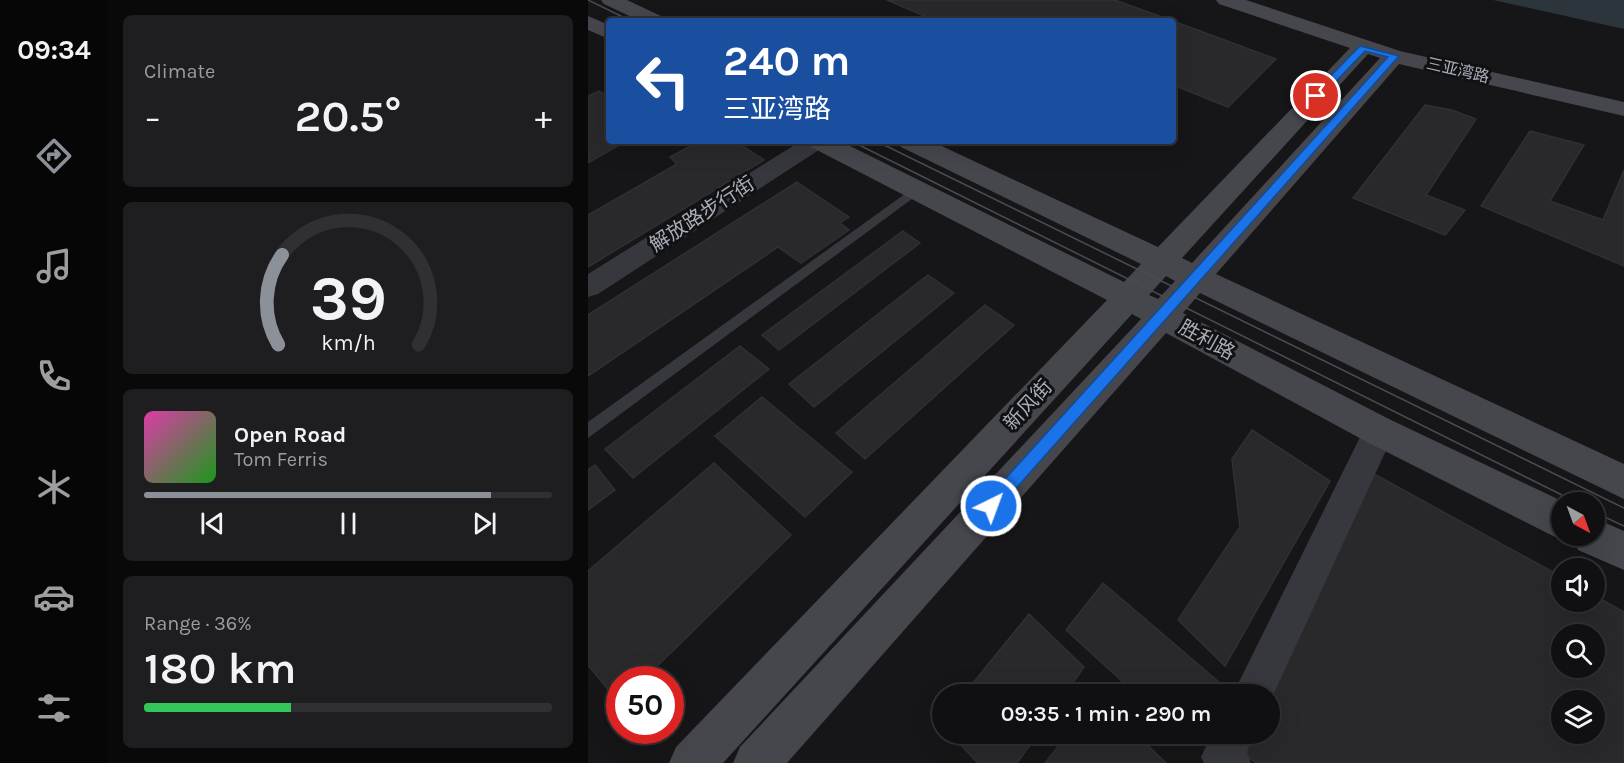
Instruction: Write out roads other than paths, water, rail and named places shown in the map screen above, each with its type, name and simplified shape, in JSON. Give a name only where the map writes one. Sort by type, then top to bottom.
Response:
[{"type":"main road","points":[[611,0],[650,18]]},
{"type":"main road","name":"三亚湾路","points":[[1226,0],[1379,52],[1624,109]]},
{"type":"main road","points":[[588,22],[606,31]]},
{"type":"main road","name":"新风街","points":[[692,763],[1162,260],[1379,52]]},
{"type":"main road","name":"新风街","points":[[756,763],[1101,386],[1197,276],[1379,52]]},
{"type":"main road","name":"胜利路","points":[[824,144],[1128,297],[1224,350],[1551,516]]},
{"type":"main road","points":[[916,144],[1197,276],[1624,482]]},
{"type":"main road","points":[[1605,542],[1624,551]]},
{"type":"street","name":"解放路步行街","points":[[588,287],[813,144]]},
{"type":"street","points":[[1258,684],[1380,430]]},
{"type":"street","points":[[1229,744],[1222,757],[1230,763]]},
{"type":"lane","points":[[588,431],[916,190]]},
{"type":"tram line","points":[[588,0],[625,18]]},
{"type":"tram line","points":[[857,144],[1556,492]]},
{"type":"tram line","points":[[882,144],[1624,508]]},
{"type":"tram line","points":[[1605,517],[1624,526]]}]
